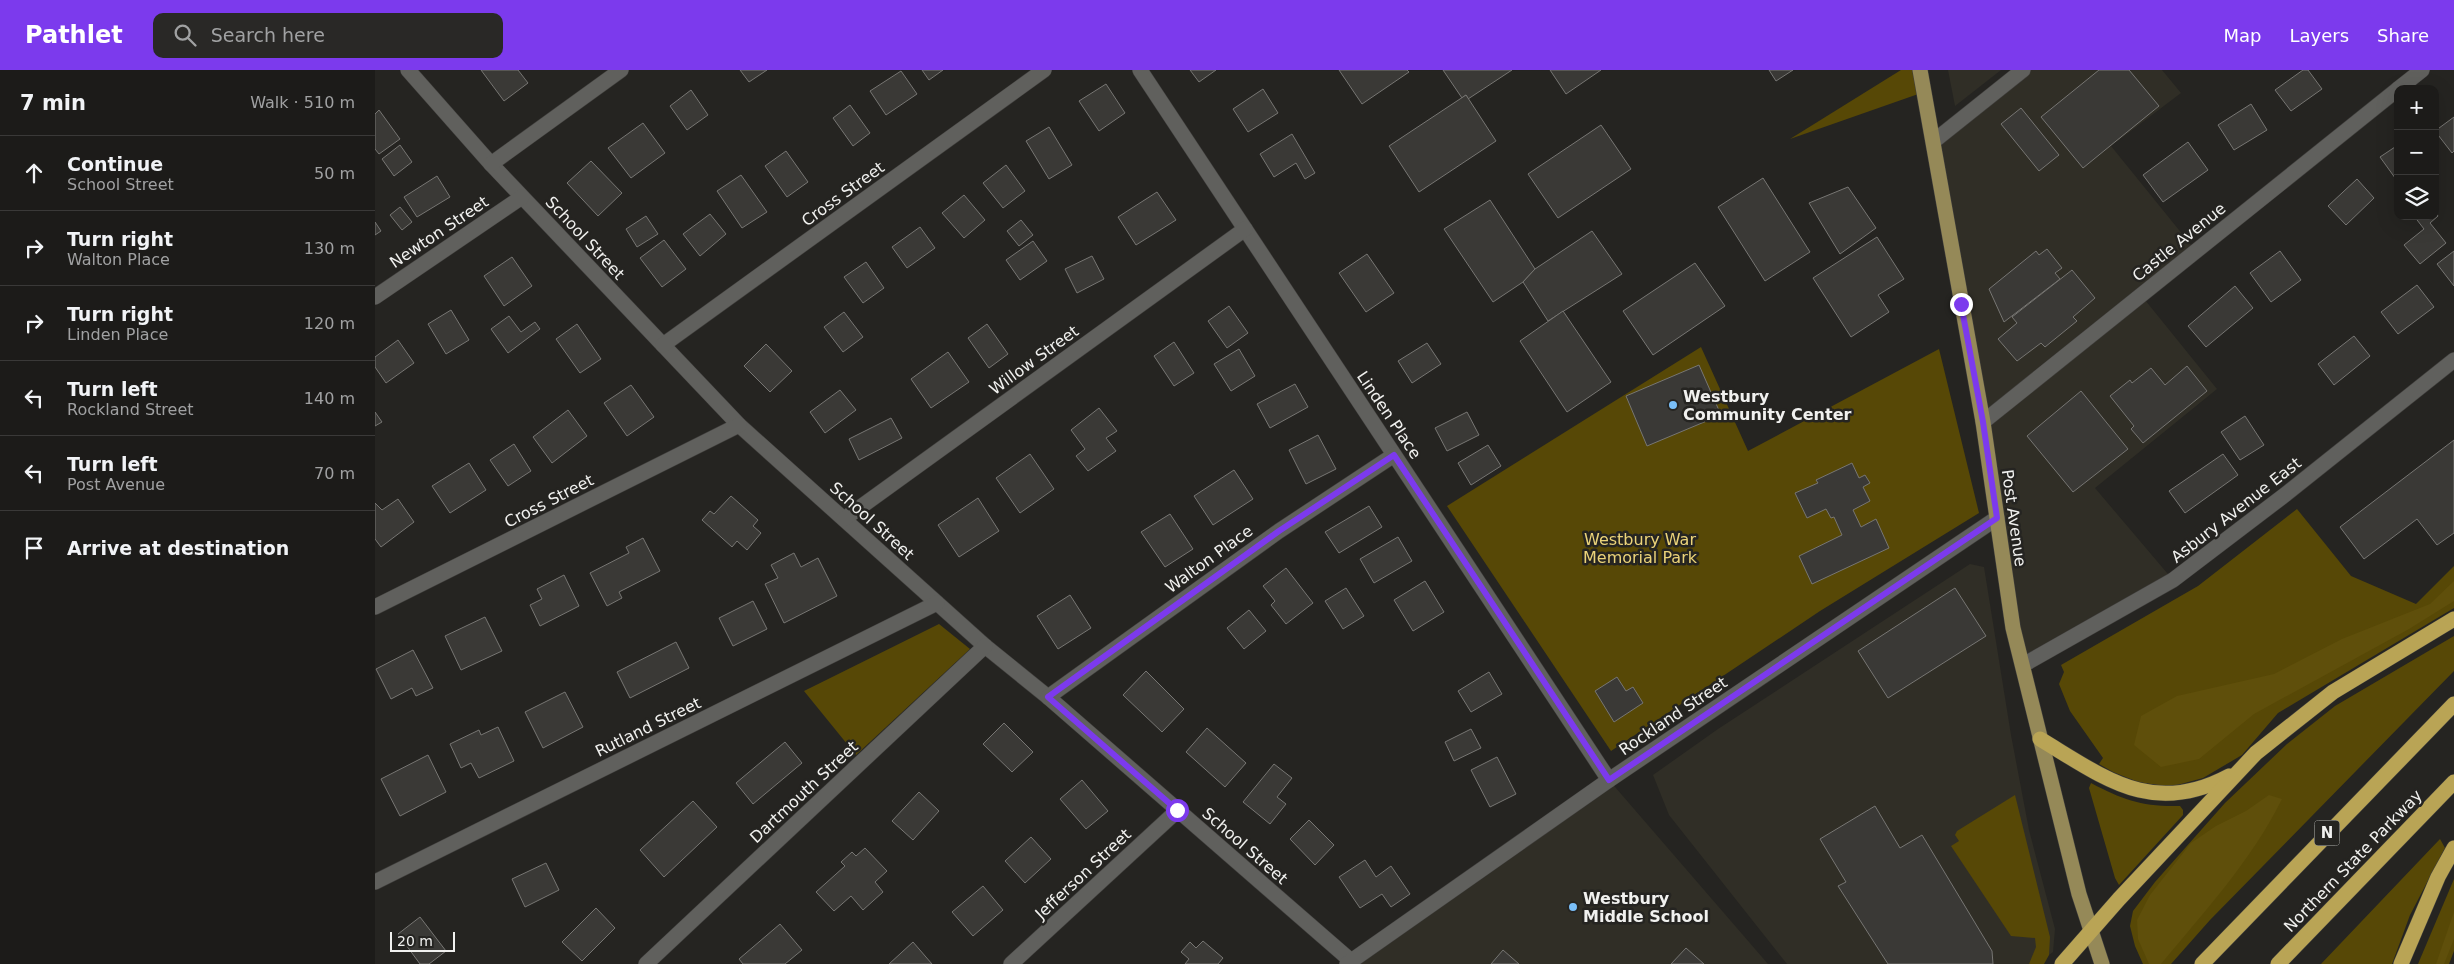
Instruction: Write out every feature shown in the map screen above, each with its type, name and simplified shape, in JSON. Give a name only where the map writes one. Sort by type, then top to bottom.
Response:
[{"type":"highway","points":[[2062,964],[2237,772],[2288,726],[2333,692],[2454,619]]},
{"type":"highway","name":"N","points":[[2203,964],[2454,704]]},
{"type":"highway","points":[[2040,739],[2115,784],[2145,792],[2169,794],[2192,791],[2237,772]]},
{"type":"highway","name":"Northern State Parkway","points":[[2278,964],[2454,782]]},
{"type":"highway","points":[[2401,964],[2437,877],[2454,848]]},
{"type":"main road","name":"Post Avenue","points":[[1920,70],[1983,422],[2013,628],[2079,894],[2102,964]]},
{"type":"street","name":"School Street","points":[[408,70],[491,164],[739,425],[985,646],[1048,697],[1348,962]]},
{"type":"street","points":[[491,164],[621,70]]},
{"type":"street","name":"Cross Street","points":[[663,345],[1044,70]]},
{"type":"street","name":"Linden Place","points":[[1140,70],[1609,780]]},
{"type":"street","points":[[1934,141],[2023,70]]},
{"type":"street","name":"Castle Avenue","points":[[2403,85],[2422,70]]},
{"type":"street","name":"Castle Avenue","points":[[1983,422],[2394,92]]},
{"type":"street","name":"Newton Street","points":[[375,296],[522,197]]},
{"type":"street","name":"Willow Street","points":[[844,519],[1245,229]]},
{"type":"street","name":"Asbury Avenue East","points":[[2023,665],[2173,580],[2286,494],[2454,360]]},
{"type":"street","name":"Cross Street","points":[[375,607],[739,425]]},
{"type":"street","name":"Walton Place","points":[[1048,697],[1279,531],[1394,455]]},
{"type":"street","name":"Rockland Street","points":[[1348,962],[1609,780],[1997,518]]},
{"type":"street","name":"Rutland Street","points":[[375,882],[937,603]]},
{"type":"street","name":"Dartmouth Street","points":[[646,964],[985,646]]},
{"type":"street","name":"Jefferson Street","points":[[1011,964],[1177,810]]},
{"type":"shaded area","points":[[1948,70],[2001,70],[1955,106]]},
{"type":"shaded area","points":[[2023,70],[2162,70],[2181,93],[2111,146],[2196,251],[2141,295],[2217,389],[2095,488],[2173,580],[2023,665],[1934,141]]},
{"type":"shaded area","points":[[1970,564],[1984,567],[2011,735],[2029,830],[2055,929],[2053,952],[2037,964],[1787,964],[1669,815],[1653,775],[1718,729]]},
{"type":"shaded area","points":[[2454,581],[2454,601],[2409,629],[2254,714],[2199,759],[2161,767],[2134,745],[2141,716],[2177,696],[2274,674],[2342,639],[2430,604]]},
{"type":"shaded area","name":"Westbury Middle School","points":[[1609,780],[1768,964],[1347,964]]},
{"type":"shaded area","points":[[2269,795],[2282,799],[2242,864],[2161,964],[2149,964],[2138,939],[2137,920],[2150,895],[2191,843],[2216,826],[2246,811]]},
{"type":"shaded area","points":[[2454,912],[2454,939],[2444,964],[2436,964]]},
{"type":"green space","points":[[1901,70],[1920,70],[1924,92],[1790,139]]},
{"type":"green space","name":"Westbury War Memorial Park","points":[[1701,347],[1748,451],[1939,349],[1979,513],[1820,611],[1611,751],[1447,506]]},
{"type":"green space","points":[[2297,509],[2351,576],[2416,604],[2454,566],[2454,608],[2278,713],[2242,755],[2203,778],[2170,787],[2138,782],[2099,764],[2103,758],[2070,711],[2059,684],[2064,672],[2061,665],[2198,586]]},
{"type":"green space","points":[[939,624],[970,649],[856,755],[804,691]]},
{"type":"green space","points":[[2454,636],[2454,671],[2210,920],[2171,964],[2143,964],[2135,946],[2130,926],[2133,911],[2155,882],[2225,803],[2287,744],[2335,706]]},
{"type":"green space","points":[[2091,783],[2123,798],[2144,804],[2180,806],[2183,810],[2183,815],[2119,885],[2115,878],[2089,788]]},
{"type":"green space","points":[[2015,795],[2050,937],[2049,955],[2044,964],[2029,964],[2036,947],[2035,938],[2011,936],[1951,846],[1959,841],[1955,835],[1957,831]]},
{"type":"green space","points":[[2440,839],[2445,848],[2410,915],[2392,964],[2321,964]]},
{"type":"green space","points":[[2454,879],[2454,951],[2449,964],[2418,964]]},
{"type":"building","points":[[481,70],[518,70],[528,83],[504,101]]},
{"type":"building","points":[[740,70],[767,70],[749,82]]},
{"type":"building","points":[[922,70],[943,70],[929,80]]},
{"type":"building","points":[[1190,70],[1216,70],[1199,82]]},
{"type":"building","points":[[1339,70],[1407,70],[1409,72],[1362,104]]},
{"type":"building","points":[[1443,70],[1512,70],[1468,99],[1466,95],[1462,98]]},
{"type":"building","points":[[1550,70],[1601,70],[1566,94]]},
{"type":"building","points":[[1769,70],[1793,70],[1776,81]]},
{"type":"building","points":[[2099,70],[2129,70],[2159,106],[2083,168],[2041,117]]},
{"type":"building","points":[[2303,70],[2308,70],[2322,89],[2291,111],[2275,90]]},
{"type":"building","points":[[901,71],[917,94],[886,115],[870,91]]},
{"type":"building","points":[[1106,84],[1125,113],[1099,131],[1079,101]]},
{"type":"building","points":[[1263,89],[1278,113],[1248,132],[1233,109]]},
{"type":"building","points":[[691,90],[708,115],[687,130],[670,106]]},
{"type":"building","points":[[1466,95],[1496,141],[1419,192],[1389,146]]},
{"type":"building","points":[[2251,104],[2267,130],[2234,150],[2218,125]]},
{"type":"building","points":[[850,105],[870,133],[853,146],[833,118]]},
{"type":"building","points":[[2021,108],[2059,155],[2039,171],[2001,124]]},
{"type":"building","points":[[379,110],[400,139],[379,154],[375,149],[375,114]]},
{"type":"building","points":[[2454,117],[2454,151],[2452,153],[2439,136],[2439,128]]},
{"type":"building","points":[[643,123],[665,153],[631,178],[608,148]]},
{"type":"building","points":[[1601,125],[1631,169],[1558,218],[1528,174]]},
{"type":"building","points":[[1049,127],[1072,165],[1049,179],[1026,141]]},
{"type":"building","points":[[1292,134],[1315,173],[1305,179],[1296,163],[1274,177],[1260,154]]},
{"type":"building","points":[[2188,142],[2208,170],[2163,202],[2143,175]]},
{"type":"building","points":[[400,145],[412,162],[394,176],[382,159]]},
{"type":"building","points":[[2394,148],[2394,176],[2380,157]]},
{"type":"building","points":[[786,151],[808,182],[787,197],[765,166]]},
{"type":"building","points":[[591,161],[622,193],[598,216],[567,183]]},
{"type":"building","points":[[1006,165],[1025,191],[1003,208],[983,183]]},
{"type":"building","points":[[741,175],[767,212],[742,228],[717,191]]},
{"type":"building","points":[[437,176],[450,197],[417,217],[404,197]]},
{"type":"building","points":[[1763,178],[1810,252],[1765,281],[1718,207]]},
{"type":"building","points":[[2357,179],[2374,198],[2346,225],[2328,206]]},
{"type":"building","points":[[1848,187],[1876,228],[1840,254],[1809,203]]},
{"type":"building","points":[[1157,192],[1176,220],[1136,245],[1118,217]]},
{"type":"building","points":[[964,195],[985,220],[964,238],[942,213]]},
{"type":"building","points":[[1490,200],[1535,269],[1523,282],[1493,302],[1444,229]]},
{"type":"building","points":[[400,207],[412,222],[402,230],[390,215]]},
{"type":"building","points":[[710,214],[726,234],[700,256],[683,234]]},
{"type":"building","points":[[646,216],[658,234],[637,247],[626,229]]},
{"type":"building","points":[[1021,220],[1033,235],[1019,246],[1007,231]]},
{"type":"building","points":[[2417,220],[2433,220],[2430,223],[2446,243],[2420,264],[2404,245],[2424,229]]},
{"type":"building","points":[[375,222],[381,231],[375,235]]},
{"type":"building","points":[[920,227],[935,248],[907,268],[892,247]]},
{"type":"building","points":[[1592,231],[1622,274],[1548,321],[1523,282],[1535,269]]},
{"type":"building","points":[[1877,237],[1904,279],[1878,295],[1889,312],[1851,337],[1813,278]]},
{"type":"building","points":[[664,240],[686,269],[662,287],[640,258]]},
{"type":"building","points":[[1033,241],[1047,261],[1020,280],[1006,260]]},
{"type":"building","points":[[2047,249],[2062,268],[2055,273],[2060,279],[2004,322],[1989,289],[2036,251],[2039,255]]},
{"type":"building","points":[[2280,251],[2301,280],[2271,302],[2250,273]]},
{"type":"building","points":[[2454,251],[2454,286],[2437,264]]},
{"type":"building","points":[[1367,254],[1394,293],[1366,312],[1339,273]]},
{"type":"building","points":[[1092,256],[1104,279],[1077,293],[1065,269]]},
{"type":"building","points":[[512,257],[532,286],[504,306],[484,276]]},
{"type":"building","points":[[866,262],[884,288],[863,303],[844,277]]},
{"type":"building","points":[[1695,263],[1725,306],[1653,355],[1623,311]]},
{"type":"building","points":[[2072,270],[2095,298],[2073,317],[2077,321],[2045,347],[2041,343],[2017,361],[1998,339],[2017,323],[2012,317]]},
{"type":"building","points":[[2417,285],[2434,307],[2398,334],[2381,312]]},
{"type":"building","points":[[2235,286],[2253,308],[2206,347],[2188,326]]},
{"type":"building","points":[[1229,306],[1248,333],[1227,348],[1208,321]]},
{"type":"building","points":[[451,310],[469,340],[446,354],[428,324]]},
{"type":"building","points":[[1563,311],[1611,382],[1567,412],[1520,341]]},
{"type":"building","points":[[844,312],[863,337],[843,352],[824,327]]},
{"type":"building","points":[[509,316],[521,332],[535,322],[540,329],[508,353],[491,329]]},
{"type":"building","points":[[577,324],[601,359],[580,373],[556,339]]},
{"type":"building","points":[[987,324],[1008,354],[989,368],[968,338]]},
{"type":"building","points":[[2354,336],[2370,356],[2334,385],[2318,364]]},
{"type":"building","points":[[398,340],[414,363],[386,383],[375,367],[375,357]]},
{"type":"building","points":[[1174,342],[1194,373],[1174,386],[1154,356]]},
{"type":"building","points":[[1427,343],[1441,364],[1412,383],[1398,361]]},
{"type":"building","points":[[766,344],[792,371],[770,392],[744,366]]},
{"type":"building","points":[[1239,349],[1255,376],[1231,391],[1214,364]]},
{"type":"building","points":[[948,352],[969,382],[931,408],[911,379]]},
{"type":"building","name":"Westbury Community Center","points":[[1699,365],[1721,415],[1647,446],[1626,396]]},
{"type":"building","points":[[2187,366],[2207,391],[2143,443],[2131,429],[2134,426],[2110,396],[2130,380],[2132,383],[2151,368],[2165,385]]},
{"type":"building","points":[[1295,384],[1308,407],[1270,428],[1257,404]]},
{"type":"building","points":[[631,385],[654,417],[627,436],[604,403]]},
{"type":"building","points":[[840,390],[856,410],[825,433],[810,412]]},
{"type":"building","points":[[2081,391],[2128,449],[2073,492],[2027,436]]},
{"type":"building","points":[[1099,408],[1117,431],[1106,438],[1116,451],[1088,471],[1076,456],[1085,449],[1071,430]]},
{"type":"building","points":[[568,410],[587,436],[552,463],[533,437]]},
{"type":"building","points":[[375,412],[382,422],[375,426]]},
{"type":"building","points":[[1467,412],[1479,435],[1447,451],[1435,428]]},
{"type":"building","points":[[2245,416],[2264,445],[2240,460],[2221,432]]},
{"type":"building","points":[[891,418],[902,438],[859,460],[849,439]]},
{"type":"building","points":[[1318,435],[1336,469],[1306,484],[1289,450]]},
{"type":"building","points":[[2454,440],[2454,533],[2437,545],[2417,519],[2364,559],[2340,527]]},
{"type":"building","points":[[514,444],[531,471],[508,486],[490,460]]},
{"type":"building","points":[[1488,445],[1501,466],[1471,485],[1458,463]]},
{"type":"building","points":[[1030,454],[1054,489],[1020,513],[996,478]]},
{"type":"building","points":[[2223,454],[2238,475],[2185,513],[2169,491]]},
{"type":"building","points":[[469,463],[486,490],[450,513],[432,486]]},
{"type":"building","points":[[1852,463],[1859,478],[1865,475],[1870,483],[1863,487],[1870,501],[1853,510],[1861,527],[1876,519],[1889,548],[1812,584],[1799,556],[1842,535],[1834,517],[1831,518],[1826,509],[1807,518],[1795,493],[1818,483],[1816,480]]},
{"type":"building","points":[[1234,470],[1253,499],[1213,525],[1194,496]]},
{"type":"building","points":[[731,496],[758,520],[753,526],[761,533],[747,550],[737,541],[732,547],[702,520],[710,511],[714,514]]},
{"type":"building","points":[[978,498],[999,531],[959,557],[938,525]]},
{"type":"building","points":[[398,499],[414,522],[381,547],[375,539],[375,503],[382,510]]},
{"type":"building","points":[[1369,506],[1382,527],[1339,553],[1325,532]]},
{"type":"building","points":[[1170,514],[1193,549],[1165,567],[1141,532]]},
{"type":"building","points":[[1398,537],[1412,561],[1374,583],[1360,559]]},
{"type":"building","points":[[643,538],[660,571],[619,592],[622,598],[607,606],[590,573],[629,553],[626,547]]},
{"type":"building","points":[[794,553],[801,567],[818,558],[837,596],[784,623],[765,584],[778,578],[771,565]]},
{"type":"building","points":[[1286,568],[1313,603],[1286,624],[1271,605],[1275,601],[1263,586]]},
{"type":"building","points":[[564,575],[579,606],[540,626],[530,605],[542,599],[537,589]]},
{"type":"building","points":[[1425,581],[1444,612],[1413,631],[1394,600]]},
{"type":"building","points":[[1346,588],[1364,616],[1343,629],[1325,601]]},
{"type":"building","points":[[1955,588],[1986,636],[1888,698],[1858,651]]},
{"type":"building","points":[[1070,595],[1091,628],[1058,649],[1037,616]]},
{"type":"building","points":[[753,601],[767,629],[733,646],[719,618]]},
{"type":"building","points":[[1249,610],[1266,631],[1244,649],[1227,628]]},
{"type":"building","points":[[485,617],[502,651],[461,670],[445,636]]},
{"type":"building","points":[[676,642],[689,668],[630,698],[617,672]]},
{"type":"building","points":[[413,650],[433,688],[416,696],[412,688],[391,699],[376,669]]},
{"type":"building","points":[[1146,671],[1184,709],[1162,732],[1123,695]]},
{"type":"building","points":[[1489,672],[1502,694],[1471,712],[1458,691]]},
{"type":"building","points":[[1617,677],[1626,691],[1633,687],[1643,703],[1614,722],[1595,691]]},
{"type":"building","points":[[565,692],[583,727],[543,748],[525,712]]},
{"type":"building","points":[[1004,723],[1033,752],[1012,772],[983,744]]},
{"type":"building","points":[[498,727],[514,761],[479,778],[471,763],[461,768],[450,744],[479,730],[481,735]]},
{"type":"building","points":[[1207,728],[1246,763],[1225,787],[1186,752]]},
{"type":"building","points":[[1471,729],[1481,748],[1454,761],[1445,742]]},
{"type":"building","points":[[785,742],[802,763],[753,804],[736,783]]},
{"type":"building","points":[[428,755],[446,792],[400,816],[381,779]]},
{"type":"building","points":[[1497,757],[1516,794],[1490,807],[1471,770]]},
{"type":"building","points":[[1274,764],[1292,778],[1277,797],[1286,804],[1270,824],[1243,802]]},
{"type":"building","points":[[1082,780],[1108,811],[1086,829],[1060,799]]},
{"type":"building","points":[[919,792],[939,811],[913,840],[892,821]]},
{"type":"building","points":[[693,801],[717,827],[664,877],[640,850]]},
{"type":"building","points":[[1875,806],[1900,848],[1922,835],[1992,951],[1993,964],[1888,964],[1838,886],[1846,882],[1820,839]]},
{"type":"building","points":[[1309,820],[1334,845],[1315,865],[1290,839]]},
{"type":"building","points":[[1031,837],[1051,859],[1025,883],[1005,861]]},
{"type":"building","points":[[865,848],[887,871],[875,882],[883,892],[863,910],[851,896],[834,911],[816,892],[845,866],[841,862],[852,852],[856,856]]},
{"type":"building","points":[[1365,860],[1376,877],[1391,866],[1410,894],[1391,907],[1382,894],[1360,908],[1339,877]]},
{"type":"building","points":[[546,863],[559,890],[525,907],[512,879]]},
{"type":"building","points":[[983,886],[1003,910],[973,936],[952,912]]},
{"type":"building","points":[[596,908],[615,928],[582,961],[562,942]]},
{"type":"building","points":[[420,917],[446,951],[429,964],[420,964],[398,934]]},
{"type":"building","points":[[780,924],[802,950],[785,964],[743,964],[739,959]]},
{"type":"building","points":[[1203,941],[1223,958],[1218,964],[1185,964],[1189,959],[1181,952],[1190,942],[1196,948]]},
{"type":"building","points":[[913,942],[932,964],[889,964]]},
{"type":"building","points":[[1686,948],[1704,964],[1671,964]]},
{"type":"building","points":[[1503,950],[1519,964],[1491,964]]},
{"type":"place","name":"Westbury Community Center","points":[[1673,405]]},
{"type":"place","name":"Westbury Middle School","points":[[1573,907]]},
{"type":"route","points":[[1177,810],[1048,697],[1279,531],[1394,455],[1609,780],[1997,518],[1983,422],[1961,304]]}]
